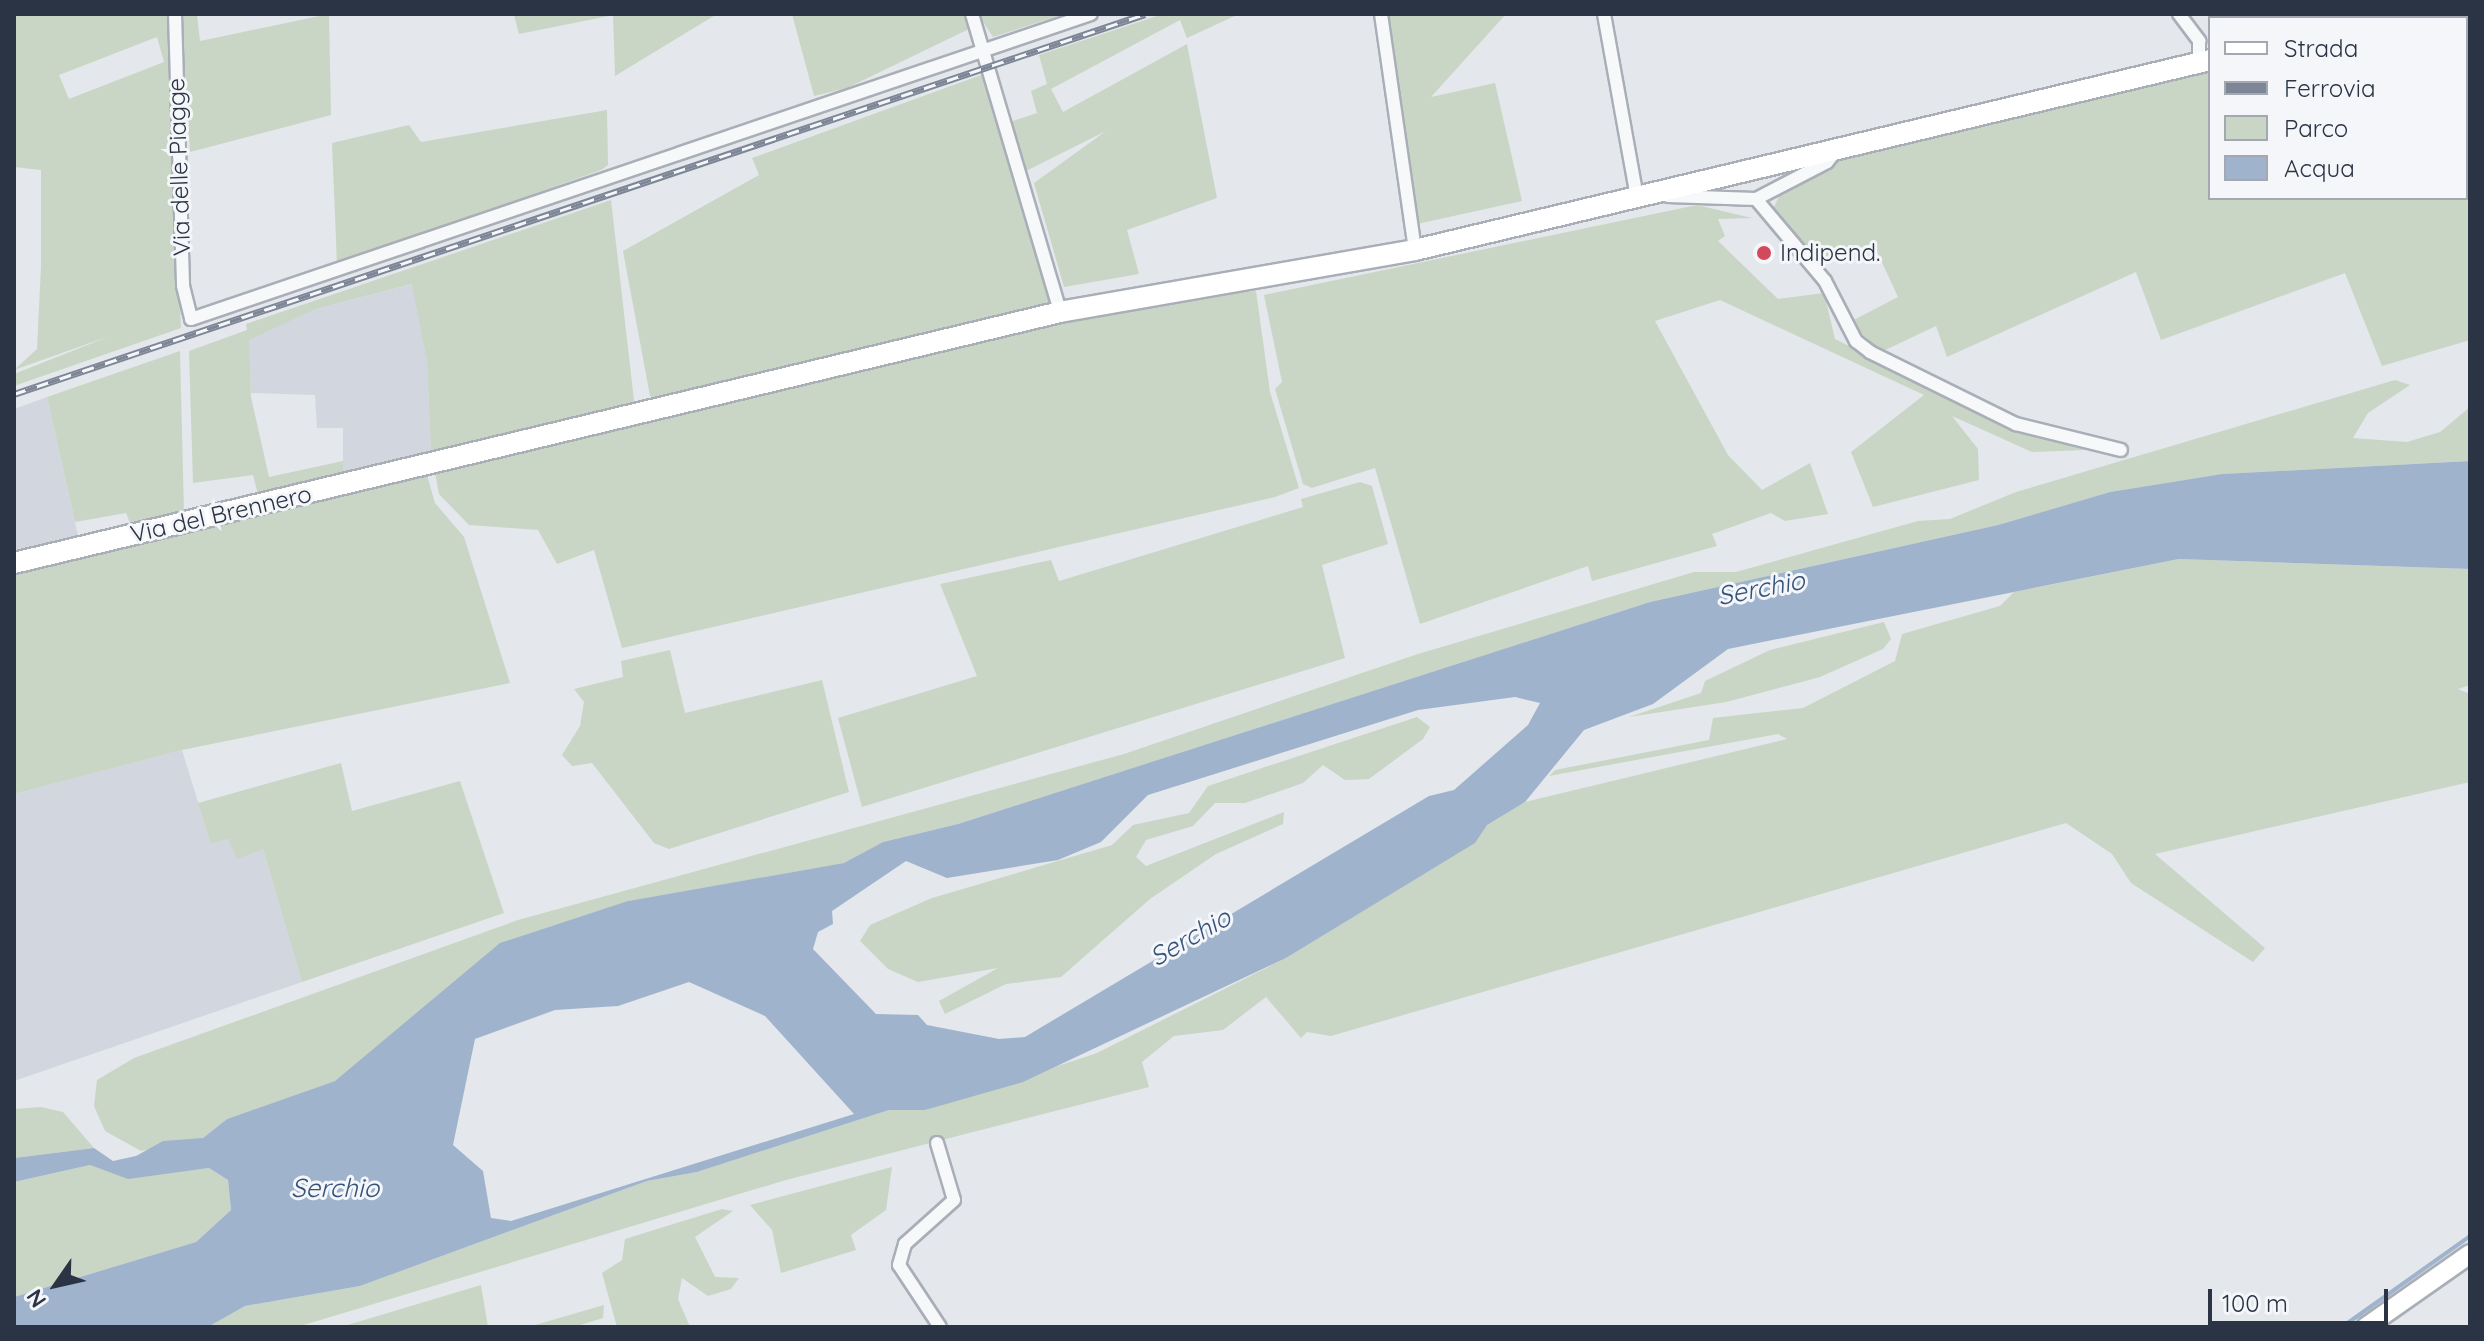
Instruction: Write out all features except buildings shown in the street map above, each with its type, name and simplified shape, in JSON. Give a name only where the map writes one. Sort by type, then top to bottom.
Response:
[{"type":"main road","name":"Via del Brennero","points":[[14,563],[1060,312],[1415,250],[2204,62]]},
{"type":"main road","points":[[2375,1325],[2470,1254]]},
{"type":"street","name":"Via delle Piagge","points":[[175,14],[183,286],[191,319],[982,52]]},
{"type":"street","points":[[972,14],[1060,312]]},
{"type":"street","points":[[982,52],[1091,14]]},
{"type":"street","points":[[1381,14],[1415,250]]},
{"type":"street","points":[[1604,14],[1642,197],[1756,199],[1827,162],[1838,148]]},
{"type":"street","points":[[2179,14],[2199,41],[2204,62]]},
{"type":"street","points":[[1756,199],[1825,281],[1856,341],[1870,352],[2016,424],[2121,450]]},
{"type":"street","points":[[937,1143],[954,1200],[905,1244],[899,1265],[940,1327]]},
{"type":"shaded area","points":[[413,284],[427,362],[431,456],[343,475],[343,428],[317,428],[315,395],[251,393],[248,340],[316,309]]},
{"type":"shaded area","points":[[47,397],[78,536],[14,550],[14,409]]},
{"type":"shaded area","points":[[182,750],[211,844],[228,839],[263,849],[302,982],[14,1081],[14,794]]},
{"type":"green space","points":[[14,14],[169,14],[181,328],[14,386],[14,374],[110,336],[14,370],[37,349],[41,170],[14,167]],"holes":[[[157,37],[164,62],[69,99],[59,75]]]},
{"type":"green space","points":[[181,14],[197,14],[200,41],[329,14],[331,115],[190,152]]},
{"type":"green space","points":[[499,14],[609,16],[519,34],[514,15]]},
{"type":"green space","points":[[613,14],[717,14],[615,76]]},
{"type":"green space","points":[[792,14],[967,14],[971,28],[847,88],[814,96]]},
{"type":"green space","points":[[978,14],[1064,14],[993,37]]},
{"type":"green space","points":[[1163,14],[1239,14],[1187,38],[1180,20],[1051,89],[1063,112],[1187,44],[1217,198],[1127,230],[1139,274],[1064,287],[1034,183],[1106,131],[1026,171],[1010,122],[1037,113],[1031,91],[1047,84],[1039,55]]},
{"type":"green space","points":[[1384,14],[1506,14],[1431,97],[1495,83],[1522,201],[1417,224]]},
{"type":"green space","points":[[2470,14],[2470,340],[2382,366],[2345,273],[2161,340],[2136,272],[1947,357],[1936,326],[1881,352],[1850,322],[1898,297],[1873,243],[1817,265],[1773,209],[1782,190],[1853,154],[2208,70],[2208,200],[2468,200],[2468,16],[2448,16]]},
{"type":"green space","points":[[984,74],[1051,301],[1046,308],[657,400],[650,396],[623,251],[759,175],[752,158]]},
{"type":"green space","points":[[607,110],[608,165],[601,170],[337,265],[332,143],[409,125],[421,142]]},
{"type":"green space","points":[[611,200],[635,409],[431,456],[427,362],[412,284],[316,309],[249,340],[251,397],[269,477],[343,461],[343,475],[258,495],[253,475],[193,483],[189,351],[247,330],[246,324]]},
{"type":"green space","points":[[1697,205],[1752,218],[1718,219],[1725,236],[1718,241],[1778,299],[1824,293],[1835,339],[2026,433],[2085,450],[2032,452],[1952,416],[1978,449],[1979,480],[1873,507],[1851,452],[1924,395],[1720,300],[1655,321],[1728,455],[1762,490],[1810,463],[1828,514],[1785,521],[1771,513],[1712,534],[1717,546],[1592,581],[1588,566],[1420,624],[1375,468],[1312,488],[1303,484],[1275,389],[1282,382],[1264,295]]},
{"type":"green space","points":[[1256,291],[1270,392],[1299,488],[1275,497],[622,648],[594,550],[557,564],[538,530],[469,525],[439,494],[435,472],[1153,301]]},
{"type":"green space","points":[[180,351],[184,512],[130,523],[126,513],[75,522],[47,397]]},
{"type":"green space","points":[[2395,380],[2410,385],[2368,413],[2353,438],[2407,442],[2440,432],[2470,407],[2470,461],[2223,474],[2110,492],[1998,525],[1650,602],[958,824],[883,842],[845,863],[628,901],[335,1081],[227,1119],[203,1138],[141,1151],[105,1131],[94,1106],[97,1080],[134,1058],[518,920],[1124,754],[1418,654],[1694,572],[1736,572],[1918,521],[1950,519],[2016,492]]},
{"type":"green space","points":[[427,475],[435,503],[464,537],[510,683],[182,750],[14,794],[14,572]]},
{"type":"green space","points":[[1360,482],[1372,486],[1388,544],[1322,565],[1345,658],[862,807],[838,718],[977,676],[940,584],[1051,560],[1059,581],[1303,507],[1301,499]]},
{"type":"green space","points":[[2179,559],[2470,569],[2470,685],[2458,689],[2470,694],[2470,782],[2155,854],[2265,948],[2253,962],[2131,883],[2112,854],[2066,823],[1331,1036],[1307,1032],[1301,1038],[1266,997],[1223,1030],[1174,1036],[1142,1062],[1149,1087],[786,1180],[297,1327],[208,1327],[245,1306],[360,1286],[647,1181],[697,1172],[889,1110],[925,1110],[1097,1053],[1286,958],[1474,843],[1486,825],[1525,802],[1787,739],[1778,734],[1549,776],[1555,770],[1709,740],[1713,718],[1803,708],[1895,661],[1902,634],[2000,606],[2014,592]]},
{"type":"green space","points":[[1884,622],[1891,639],[1883,649],[1820,677],[1726,702],[1629,717],[1701,693],[1705,681],[1770,650]]},
{"type":"green space","points":[[670,650],[685,713],[822,680],[849,792],[669,849],[654,843],[592,763],[572,766],[562,755],[580,726],[584,702],[574,689],[623,677],[621,661]]},
{"type":"green space","points":[[1417,717],[1430,727],[1423,739],[1369,779],[1345,780],[1323,765],[1303,783],[1245,803],[1215,803],[1193,826],[1146,840],[1136,857],[1146,866],[1284,812],[1283,824],[1216,854],[1150,899],[1061,977],[1006,984],[945,1014],[939,1001],[998,968],[918,982],[888,969],[860,941],[870,925],[932,898],[1112,845],[1133,825],[1189,813],[1208,786]]},
{"type":"green space","points":[[341,763],[352,811],[460,781],[504,913],[302,982],[263,849],[237,859],[228,839],[211,844],[198,803]]},
{"type":"green space","points":[[41,1107],[63,1112],[94,1148],[14,1158],[14,1109]]},
{"type":"green space","points":[[90,1165],[128,1178],[209,1168],[228,1180],[231,1210],[196,1242],[14,1297],[14,1182]]},
{"type":"green space","points":[[892,1167],[886,1210],[851,1235],[856,1250],[781,1273],[772,1230],[750,1205]]},
{"type":"green space","points":[[722,1209],[733,1211],[695,1237],[715,1277],[739,1278],[731,1289],[708,1296],[682,1278],[678,1299],[690,1327],[617,1327],[602,1273],[622,1260],[625,1239]]},
{"type":"green space","points":[[481,1285],[488,1327],[341,1327]]},
{"type":"green space","points":[[604,1305],[603,1318],[574,1327],[528,1327]]},
{"type":"water","name":"Serchio","points":[[2470,461],[2470,569],[2179,559],[1728,649],[1653,704],[1584,730],[1525,802],[1487,825],[1475,843],[1286,958],[1023,1082],[925,1110],[889,1110],[697,1172],[647,1181],[360,1286],[245,1306],[208,1327],[14,1327],[14,1297],[196,1242],[231,1210],[228,1180],[209,1168],[128,1179],[90,1165],[14,1182],[14,1158],[94,1148],[113,1161],[136,1156],[163,1141],[203,1138],[227,1119],[335,1081],[500,943],[628,901],[844,863],[883,842],[958,824],[1650,602],[1998,525],[2110,492],[2222,474]],"holes":[[[1515,697],[1540,703],[1528,725],[1454,790],[1429,796],[1025,1037],[999,1039],[927,1025],[918,1015],[876,1014],[813,949],[818,932],[833,924],[832,911],[906,861],[947,878],[1058,860],[1101,842],[1148,795],[1418,710]],[[689,982],[765,1016],[854,1114],[511,1221],[491,1218],[483,1171],[453,1145],[475,1039],[555,1010],[618,1006]]]},
{"type":"waterway","points":[[2342,1327],[2470,1236]]},
{"type":"railway","points":[[14,394],[1145,14]]},
{"type":"place","name":"Indipend.","points":[[1764,253]]}]
